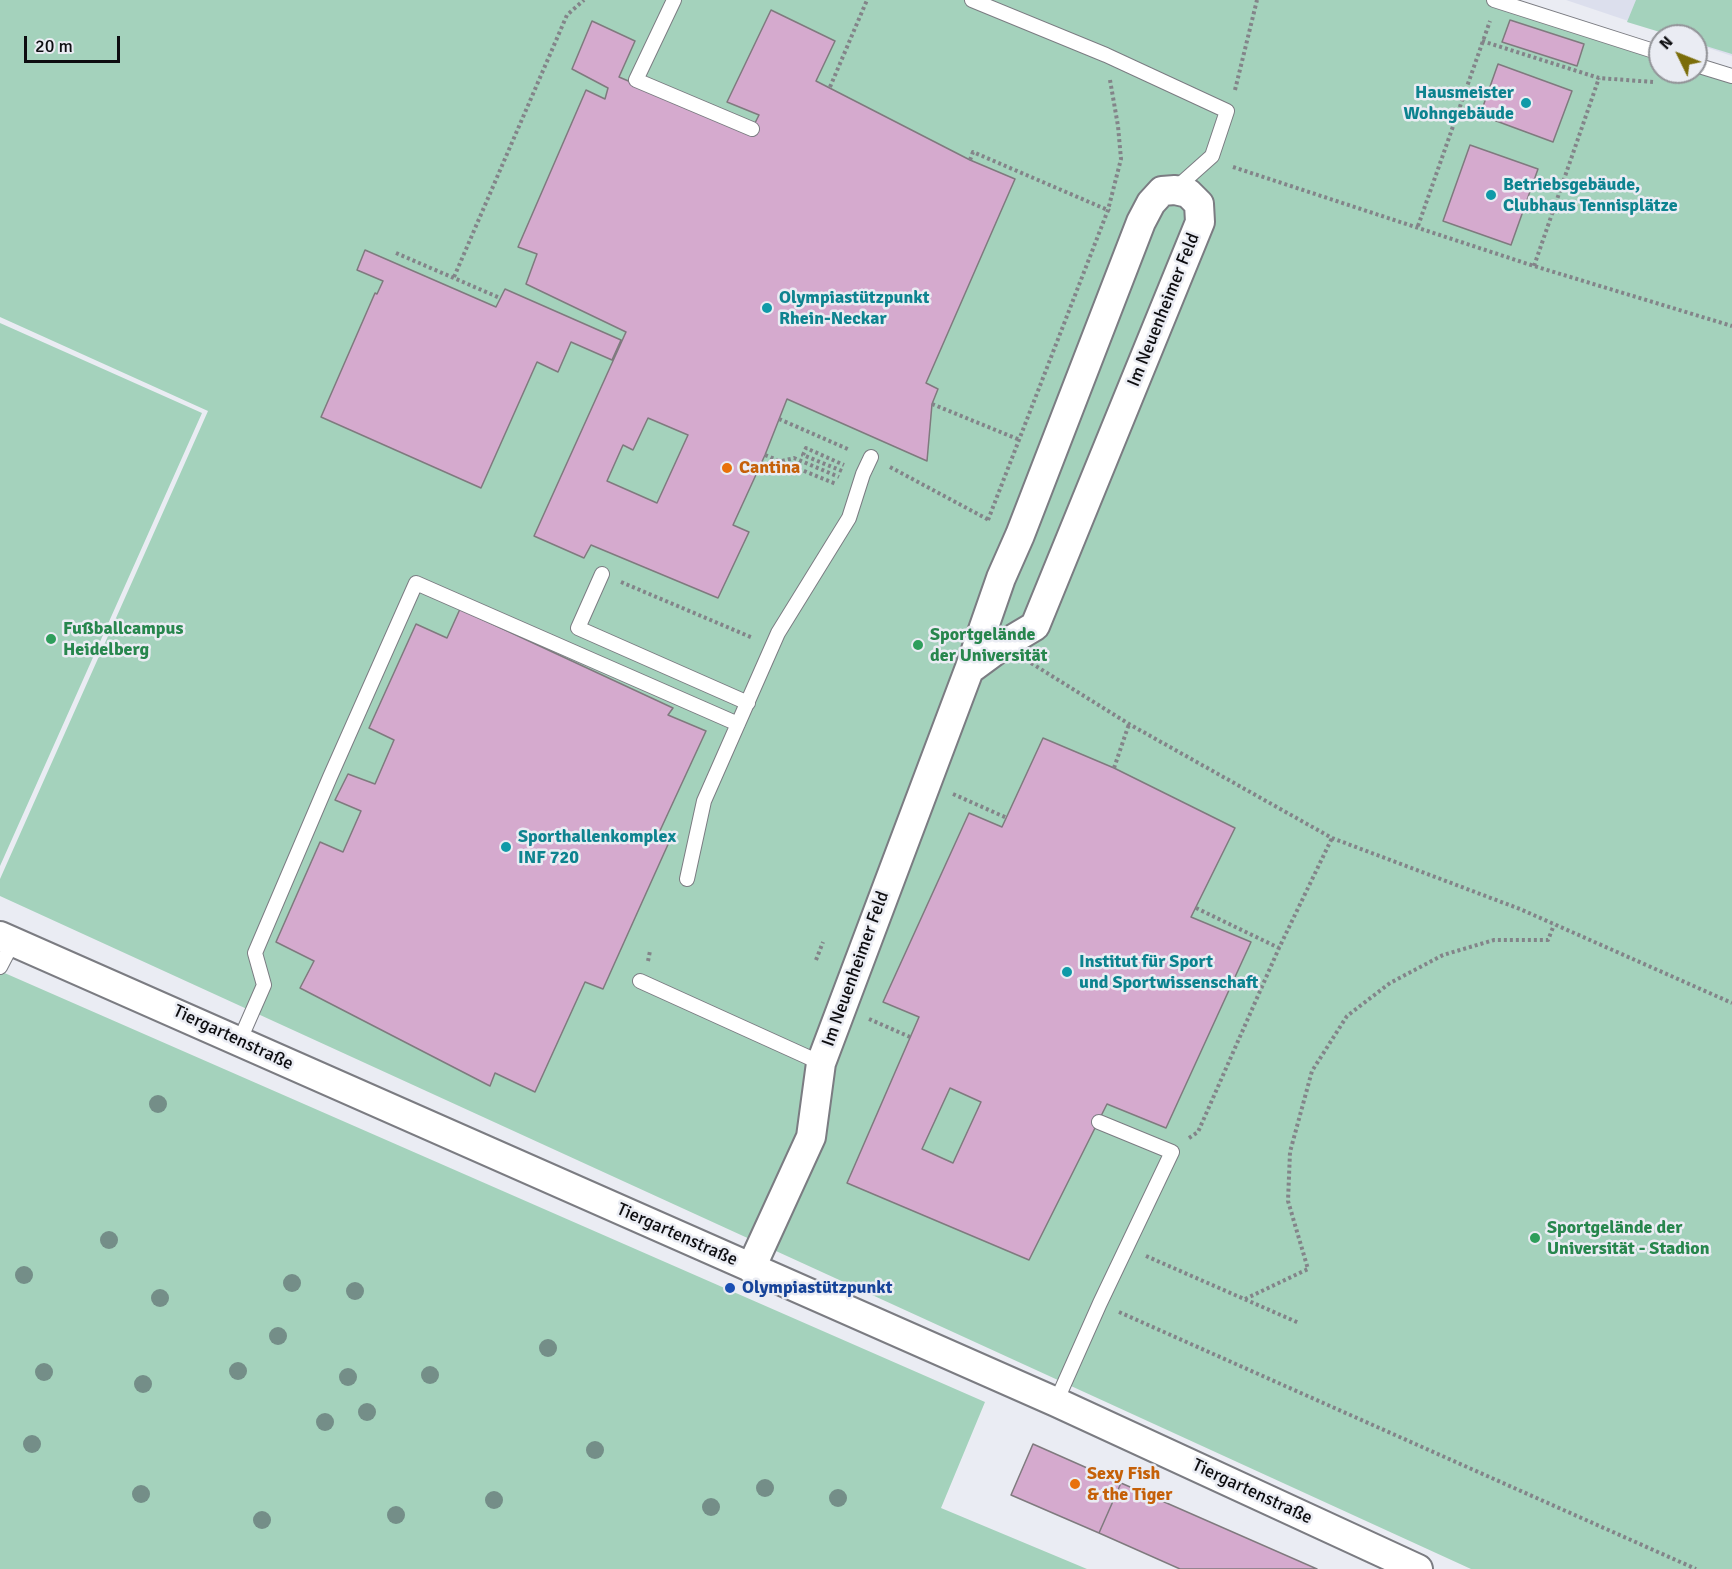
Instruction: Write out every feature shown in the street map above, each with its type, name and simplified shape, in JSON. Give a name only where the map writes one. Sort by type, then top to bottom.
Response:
[{"type":"street","name":"Im Neuenheimer Feld","points":[[751,1268],[811,1137],[821,1063],[969,670],[1000,578],[1020,535],[1141,222],[1162,191],[1175,190],[1188,193],[1199,204],[1200,222],[1035,626],[1003,645],[969,670]]},
{"type":"street","name":"Tiergartenstraße","points":[[7,939],[1056,1402],[1418,1569]]},
{"type":"lane","points":[[674,0],[636,80],[752,129]]},
{"type":"lane","points":[[972,0],[1106,56],[1227,111],[1212,156],[1175,190]]},
{"type":"lane","points":[[1496,0],[1532,6],[1648,49]]},
{"type":"lane","points":[[1708,69],[1732,76]]},
{"type":"lane","points":[[687,879],[704,801],[778,633],[849,518],[856,493],[871,457]]},
{"type":"lane","points":[[602,574],[578,628],[748,703]]},
{"type":"lane","points":[[239,1042],[264,985],[255,953],[416,583],[738,724]]},
{"type":"lane","points":[[0,967],[7,939]]},
{"type":"lane","points":[[640,981],[821,1063]]},
{"type":"lane","points":[[1056,1402],[1172,1152],[1099,1122]]},
{"type":"path","points":[[454,277],[567,15],[584,0]]},
{"type":"path","points":[[830,87],[867,0]]},
{"type":"path","points":[[1227,111],[1233,99],[1257,0]]},
{"type":"path","points":[[1418,226],[1496,0]]},
{"type":"path","points":[[1482,41],[1599,78],[1648,82]]},
{"type":"path","points":[[988,520],[1108,210],[1121,159],[1106,56]]},
{"type":"path","points":[[1533,266],[1599,78]]},
{"type":"path","points":[[970,160],[973,152],[1141,222]]},
{"type":"path","points":[[1212,156],[1229,165],[1533,266],[1732,326]]},
{"type":"path","points":[[396,253],[500,298]]},
{"type":"path","points":[[932,404],[1052,453]]},
{"type":"path","points":[[779,419],[871,457],[1020,535]]},
{"type":"path","points":[[846,474],[803,454],[806,448],[863,474]]},
{"type":"path","points":[[765,455],[856,493]]},
{"type":"path","points":[[782,461],[794,458],[844,479]]},
{"type":"path","points":[[602,574],[772,647]]},
{"type":"path","points":[[1003,645],[1129,724],[1332,837],[1520,909],[1732,1004]]},
{"type":"path","points":[[1114,768],[1129,724]]},
{"type":"path","points":[[926,782],[1007,818]]},
{"type":"path","points":[[1172,1152],[1198,1132],[1279,948],[1332,837]]},
{"type":"path","points":[[1196,908],[1279,948]]},
{"type":"path","points":[[1245,1299],[1308,1269],[1288,1200],[1290,1152],[1312,1071],[1347,1017],[1390,983],[1443,955],[1494,940],[1548,940],[1554,925]]},
{"type":"path","points":[[816,960],[823,942]]},
{"type":"path","points":[[842,1007],[910,1037]]},
{"type":"path","points":[[1126,1247],[1299,1323]]},
{"type":"path","points":[[1100,1303],[1696,1569]]},
{"type":"shaded area","points":[[1566,0],[1732,0],[1732,56],[1708,48],[1708,24],[1648,24],[1648,28]]},
{"type":"green space","name":"Sportgelände der Universität","points":[[0,0],[1506,0],[1648,48],[1648,84],[1708,84],[1708,73],[1732,76],[1732,1569],[1471,1569],[0,896],[0,879],[208,411],[0,317]]},
{"type":"green space","points":[[1636,0],[1732,0],[1732,54],[1708,47],[1708,24],[1648,24],[1648,28],[1627,22]]},
{"type":"green space","name":"Fußballcampus Heidelberg","points":[[0,323],[202,413],[0,866]]},
{"type":"green space","points":[[0,971],[985,1402],[941,1508],[1087,1569],[0,1569]]},
{"type":"building","name":"Olympiastützpunkt Rhein-Neckar","points":[[771,10],[835,41],[816,81],[970,160],[1015,179],[926,383],[938,389],[932,404],[927,461],[787,399],[765,455],[733,525],[749,532],[718,598],[591,545],[584,558],[534,536],[626,332],[526,284],[537,254],[518,247],[586,90],[605,99],[608,88],[572,69],[592,21],[635,41],[619,77],[750,133],[759,115],[727,102]],"holes":[[[648,418],[688,435],[657,503],[607,481],[623,445],[633,450]]]},
{"type":"building","points":[[1510,20],[1584,44],[1577,66],[1502,42]]},
{"type":"building","name":"Hausmeister Wohngebäude","points":[[1498,64],[1572,91],[1553,142],[1480,115]]},
{"type":"building","name":"Betriebsgebäude, Clubhaus Tennisplätze","points":[[1470,145],[1538,169],[1511,245],[1443,221]]},
{"type":"building","points":[[365,250],[496,307],[505,289],[621,340],[612,360],[571,342],[558,372],[537,362],[481,488],[321,417],[375,293],[377,294],[383,281],[357,270]]},
{"type":"building","name":"Sporthallenkomplex INF 720","points":[[460,609],[673,708],[668,715],[706,731],[658,835],[670,840],[603,989],[585,982],[535,1092],[495,1073],[490,1086],[300,988],[314,961],[276,942],[320,842],[343,852],[361,811],[335,800],[348,774],[375,784],[394,740],[369,728],[416,624],[447,638]]},
{"type":"building","name":"Institut für Sport und Sportwissenschaft","points":[[1043,738],[1114,768],[1235,828],[1191,917],[1251,942],[1166,1128],[1107,1104],[1029,1260],[847,1183],[919,1017],[883,1002],[969,813],[1002,827]],"holes":[[[950,1088],[981,1102],[953,1163],[922,1149]]]},
{"type":"building","points":[[1033,1444],[1121,1483],[1099,1533],[1011,1495]]},
{"type":"building","points":[[1121,1483],[1317,1569],[1180,1569],[1099,1533]]},
{"type":"place","name":"Hausmeister Wohngebäude","points":[[1526,103]]},
{"type":"place","name":"Betriebsgebäude, Clubhaus Tennisplätze","points":[[1491,195]]},
{"type":"place","name":"Olympiastützpunkt Rhein-Neckar","points":[[767,308]]},
{"type":"place","name":"Cantina","points":[[727,468]]},
{"type":"place","name":"Fußballcampus Heidelberg","points":[[51,639]]},
{"type":"place","name":"Sportgelände der Universität","points":[[918,645]]},
{"type":"place","name":"Sporthallenkomplex INF 720","points":[[506,847]]},
{"type":"place","name":"Institut für Sport und Sportwissenschaft","points":[[1067,972]]},
{"type":"place","name":"Sportgelände der Universität - Stadion","points":[[1535,1238]]},
{"type":"place","name":"Olympiastützpunkt","points":[[730,1288]]},
{"type":"place","name":"Sexy Fish & the Tiger","points":[[1075,1484]]}]
